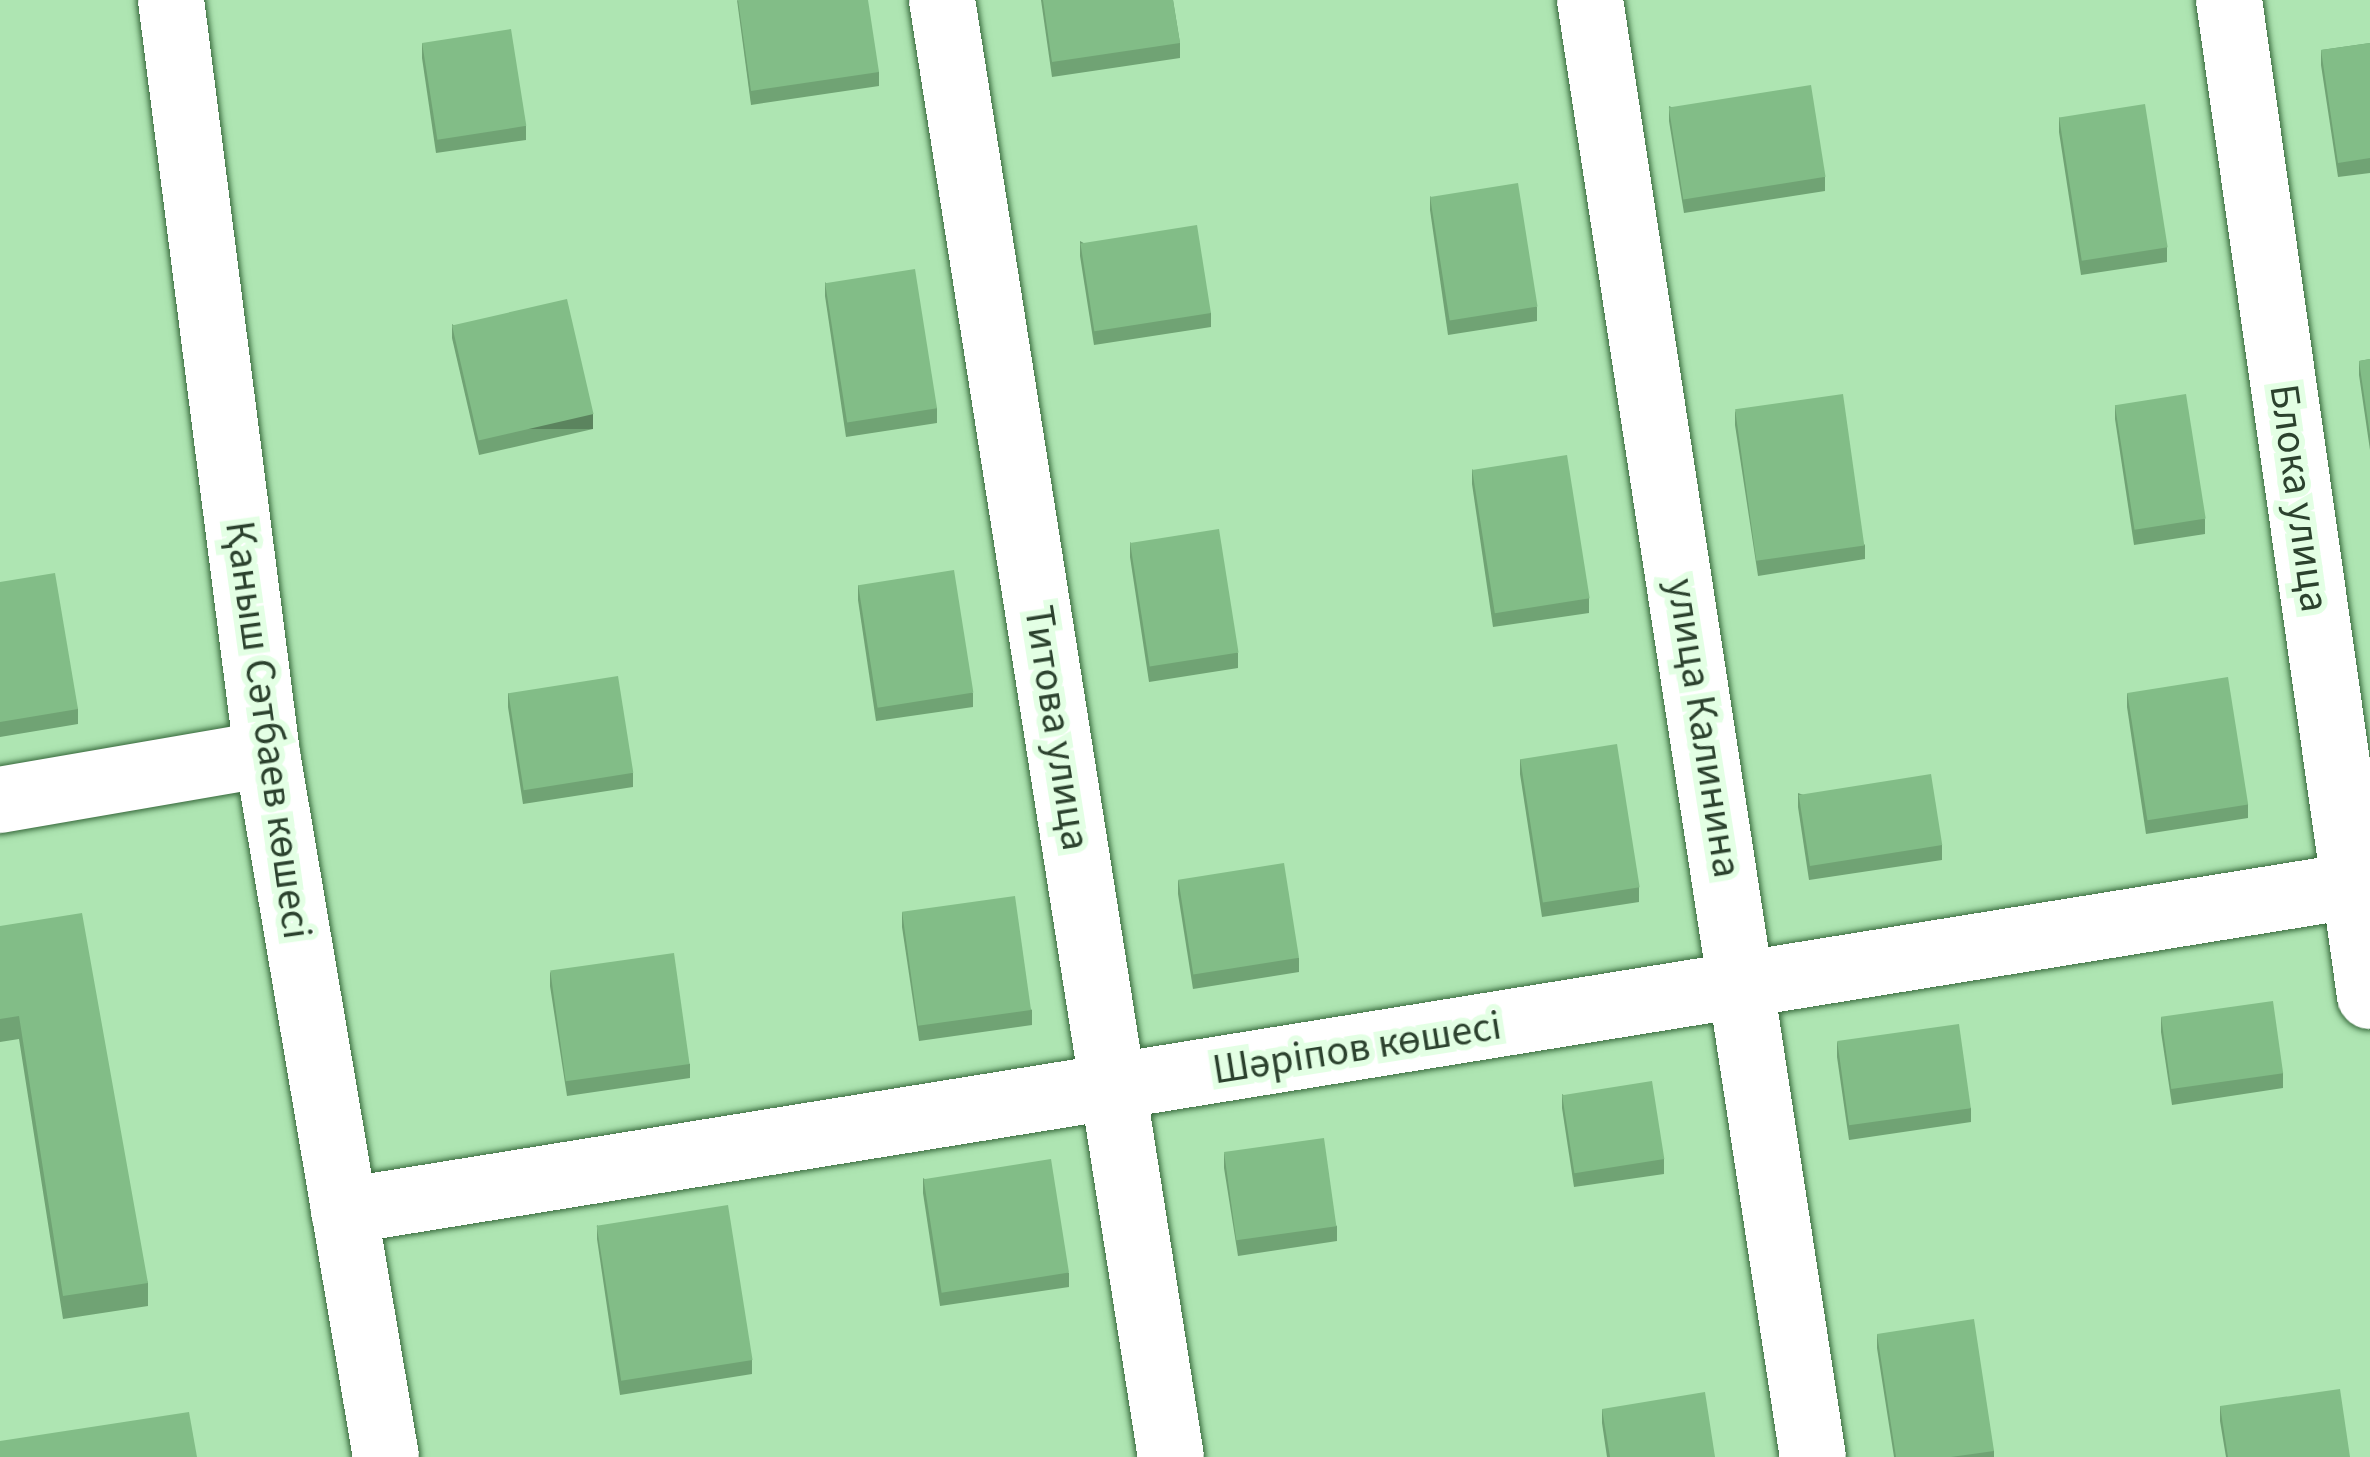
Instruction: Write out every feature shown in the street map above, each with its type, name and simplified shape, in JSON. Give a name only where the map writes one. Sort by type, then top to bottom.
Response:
[{"type":"street","name":"Қаныш Сәтбаев көшесі","points":[[171,0],[267,754],[386,1457]]},
{"type":"street","name":"Титова улица","points":[[941,0],[1171,1457]]},
{"type":"street","name":"улица Калинина","points":[[1590,0],[1813,1457]]},
{"type":"street","name":"Блока улица","points":[[2229,0],[2362,885],[2370,996]]},
{"type":"street","points":[[0,800],[267,754]]},
{"type":"street","name":"Шәріпов көшесі","points":[[344,1211],[2362,885]]},
{"type":"building","points":[[738,0],[868,0],[879,72],[751,91]]},
{"type":"building","points":[[1043,0],[1173,0],[1180,43],[1052,62]]},
{"type":"building","points":[[511,29],[526,126],[437,140],[422,43]]},
{"type":"building","points":[[2370,43],[2370,158],[2338,163],[2321,50]]},
{"type":"building","points":[[1811,85],[1826,177],[1683,199],[1669,108]]},
{"type":"building","points":[[2145,104],[2168,247],[2082,261],[2059,118]]},
{"type":"building","points":[[1518,183],[1538,306],[1450,320],[1430,197]]},
{"type":"building","points":[[1197,225],[1211,313],[1094,331],[1080,243]]},
{"type":"building","points":[[915,269],[937,408],[847,422],[825,283]]},
{"type":"building","points":[[567,299],[594,414],[479,441],[452,326]]},
{"type":"building","points":[[2370,359],[2370,435],[2359,361]]},
{"type":"building","points":[[1843,394],[1864,546],[1756,561],[1735,409]]},
{"type":"building","points":[[2186,394],[2206,518],[2135,530],[2115,405]]},
{"type":"building","points":[[1567,455],[1590,598],[1495,613],[1472,470]]},
{"type":"building","points":[[1219,529],[1239,652],[1150,667],[1130,543]]},
{"type":"building","points":[[954,570],[973,692],[878,708],[858,585]]},
{"type":"building","points":[[55,573],[78,709],[0,722],[0,582]]},
{"type":"building","points":[[618,676],[633,773],[524,790],[508,693]]},
{"type":"building","points":[[2228,677],[2248,804],[2147,820],[2127,693]]},
{"type":"building","points":[[1617,744],[1640,887],[1543,903],[1520,759]]},
{"type":"building","points":[[1931,774],[1942,845],[1810,866],[1799,795]]},
{"type":"building","points":[[1284,863],[1299,958],[1193,975],[1178,880]]},
{"type":"building","points":[[1015,896],[1031,1010],[918,1026],[902,912]]},
{"type":"building","points":[[82,913],[148,1283],[63,1296],[19,1016],[0,1019],[0,926]]},
{"type":"building","points":[[674,953],[690,1064],[566,1081],[550,970]]},
{"type":"building","points":[[2273,1001],[2283,1073],[2171,1089],[2161,1017]]},
{"type":"building","points":[[1959,1024],[1971,1108],[1849,1125],[1837,1041]]},
{"type":"building","points":[[1652,1081],[1664,1159],[1574,1173],[1562,1095]]},
{"type":"building","points":[[1324,1138],[1336,1226],[1236,1240],[1224,1152]]},
{"type":"building","points":[[1051,1159],[1069,1273],[942,1293],[924,1179]]},
{"type":"building","points":[[728,1205],[753,1360],[621,1381],[597,1226]]},
{"type":"building","points":[[1974,1319],[1994,1451],[1896,1457],[1877,1334]]},
{"type":"building","points":[[2340,1389],[2350,1457],[2228,1457],[2220,1406]]},
{"type":"building","points":[[1705,1392],[1715,1457],[1610,1457],[1602,1409]]},
{"type":"building","points":[[189,1412],[197,1457],[0,1457],[0,1441]]}]
